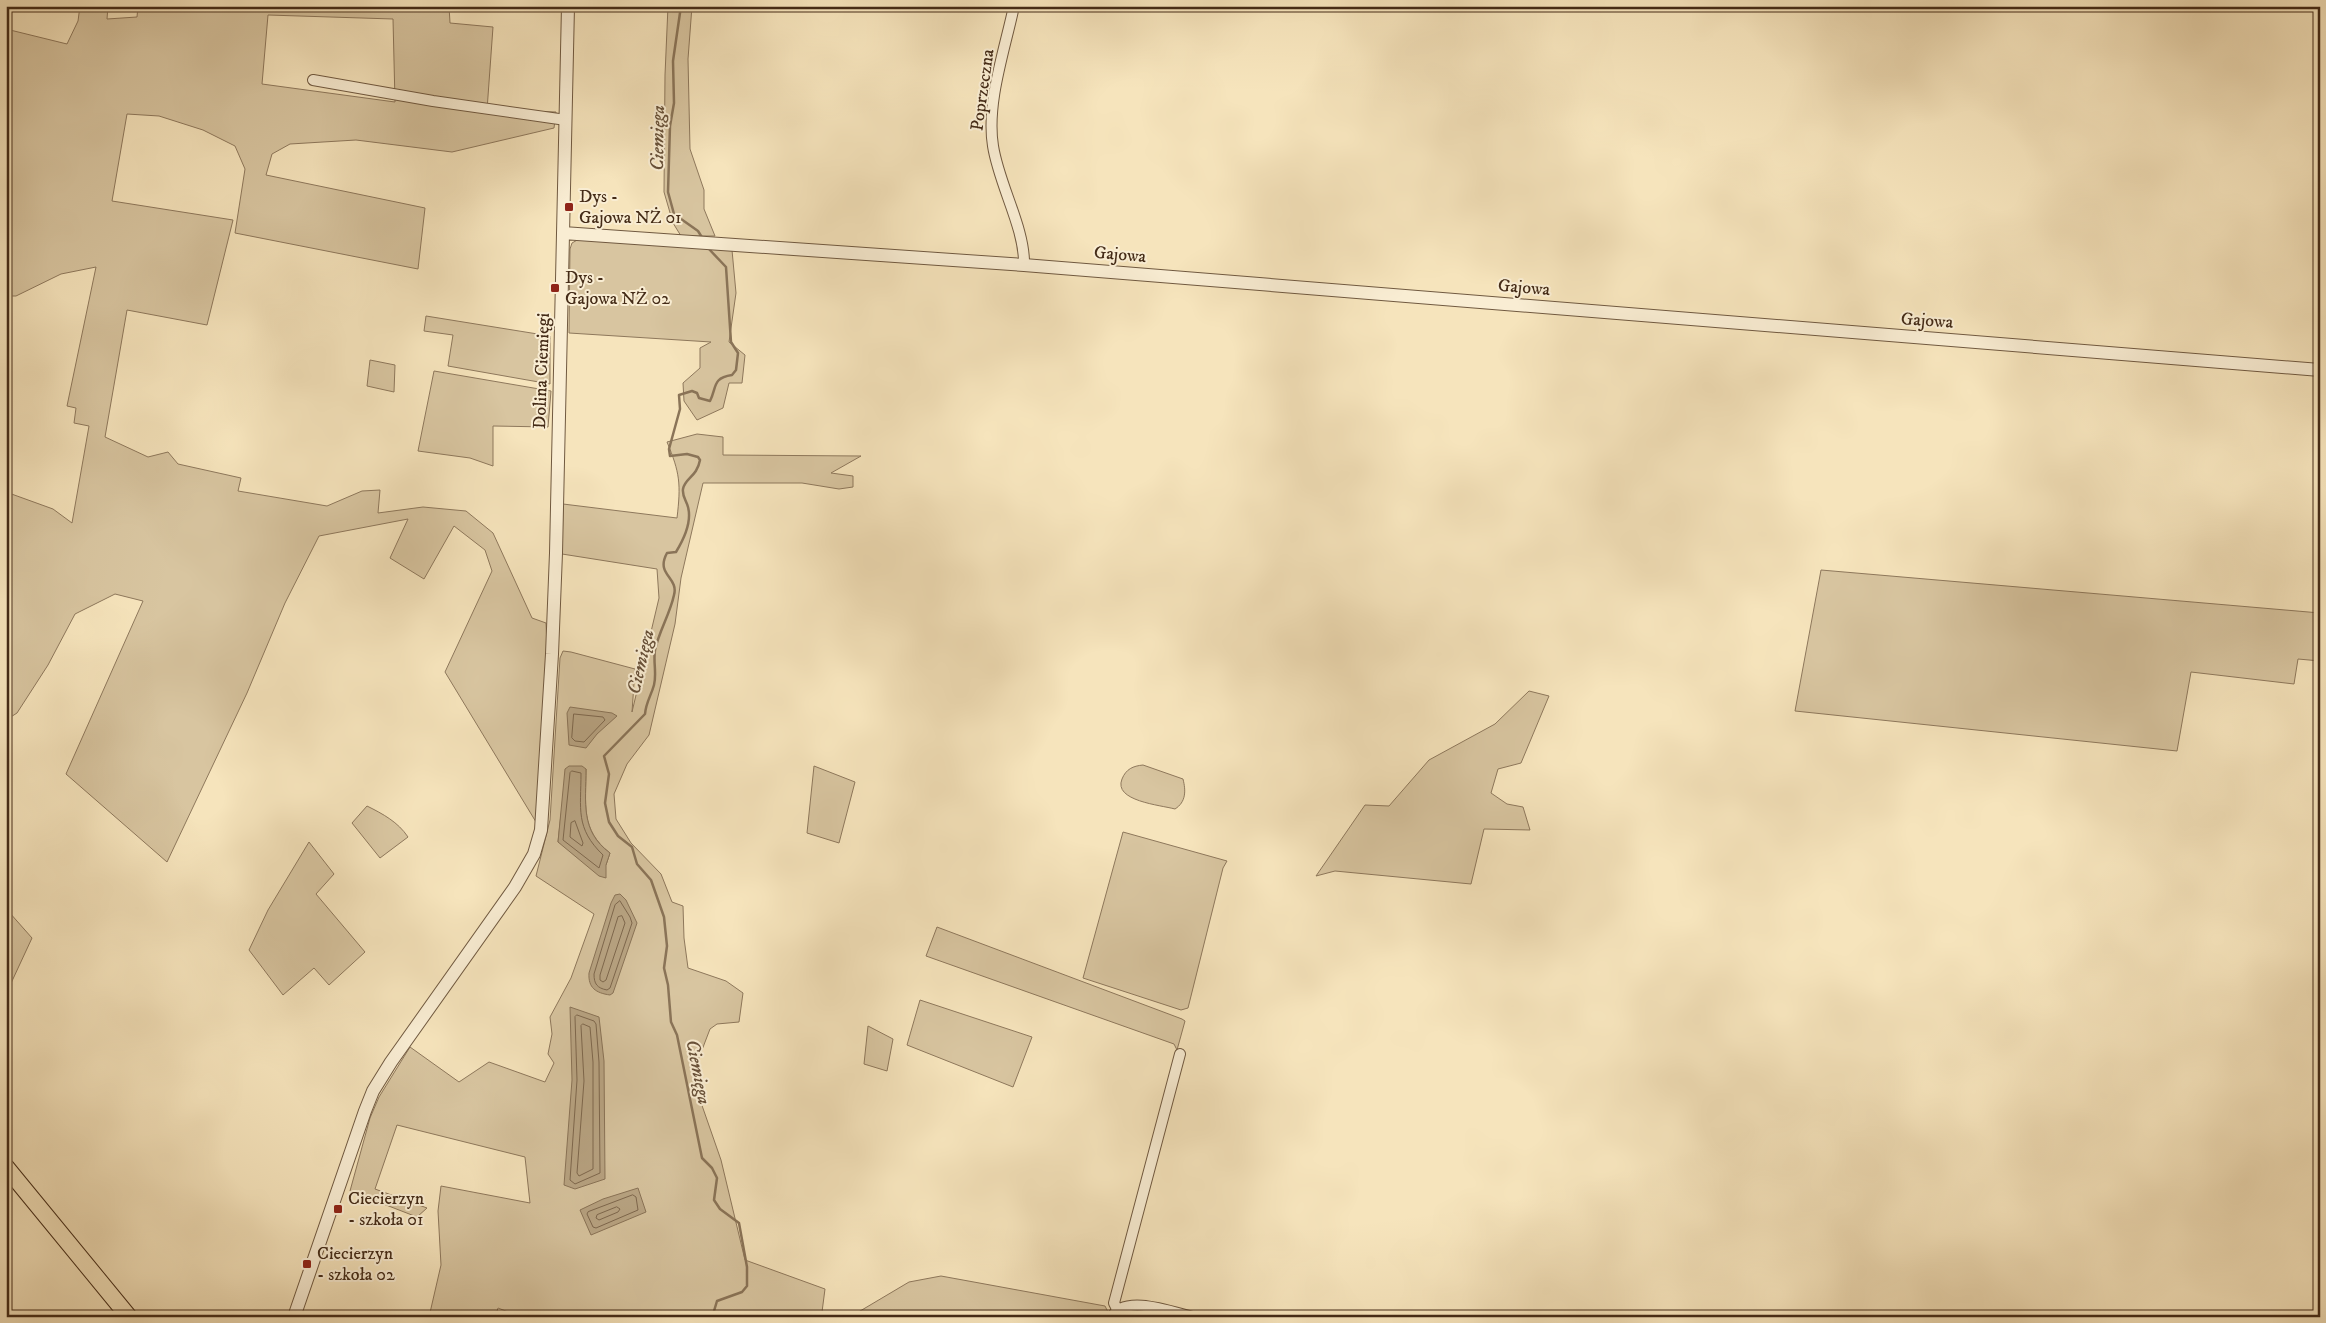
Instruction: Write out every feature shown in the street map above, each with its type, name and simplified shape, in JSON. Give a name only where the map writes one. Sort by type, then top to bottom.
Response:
[{"type":"highway","points":[[6,1167],[129,1317]]},
{"type":"street","name":"Dolina Ciemięgi","points":[[294,1317],[316,1248],[373,1091],[391,1062],[515,887],[534,854],[539,838],[544,807],[552,646],[568,6]]},
{"type":"street","name":"Poprzeczna","points":[[1014,6],[996,94],[992,132],[996,159],[1023,249],[1024,265]]},
{"type":"street","points":[[313,80],[432,102],[566,120]]},
{"type":"street","name":"Gajowa","points":[[563,233],[1024,265],[2320,370]]},
{"type":"street","points":[[1180,1054],[1114,1302],[1114,1313],[1132,1305],[1193,1317]]},
{"type":"shaded area","points":[[80,6],[108,6],[107,19],[137,17],[138,6],[449,6],[450,23],[493,27],[487,110],[556,112],[554,128],[452,152],[356,140],[290,144],[272,154],[266,175],[425,208],[418,269],[235,233],[245,169],[235,146],[203,130],[159,116],[127,114],[112,201],[233,220],[207,325],[127,310],[105,437],[148,457],[168,452],[178,464],[241,478],[238,491],[327,506],[362,491],[380,490],[378,513],[423,507],[466,511],[493,533],[532,618],[546,623],[547,646],[536,822],[445,672],[492,571],[485,550],[454,526],[424,579],[390,558],[408,519],[319,536],[285,603],[247,693],[167,862],[66,774],[143,601],[115,594],[75,614],[48,665],[17,713],[6,720],[6,492],[53,509],[72,523],[89,426],[74,423],[76,408],[67,406],[96,267],[61,274],[16,296],[6,296],[6,29],[67,44],[78,21]],"holes":[[[268,15],[393,19],[395,102],[262,84]]]},
{"type":"shaded area","points":[[668,6],[692,6],[688,59],[690,149],[704,190],[704,209],[715,236],[681,236],[673,223],[664,192],[665,75]]},
{"type":"shaded area","points":[[579,239],[732,250],[736,293],[729,342],[745,355],[742,383],[729,383],[723,408],[697,420],[684,401],[683,383],[700,368],[700,348],[711,342],[569,333],[570,249],[572,243]]},
{"type":"shaded area","points":[[426,316],[550,336],[550,384],[448,366],[453,335],[424,331]]},
{"type":"shaded area","points":[[370,360],[395,365],[394,392],[367,386]]},
{"type":"shaded area","points":[[434,371],[551,391],[548,427],[493,426],[493,466],[470,458],[418,451]]},
{"type":"shaded area","points":[[697,434],[723,437],[723,455],[861,456],[831,473],[853,476],[853,487],[839,489],[802,483],[703,483],[681,578],[675,624],[649,735],[627,764],[614,794],[616,819],[631,843],[661,874],[672,902],[683,906],[684,938],[688,968],[726,981],[743,993],[739,1022],[717,1024],[710,1029],[697,1063],[698,1094],[721,1160],[745,1260],[825,1289],[822,1312],[824,1317],[521,1317],[498,1308],[495,1317],[429,1317],[441,1265],[438,1211],[441,1186],[530,1203],[525,1157],[397,1125],[375,1189],[427,1208],[417,1217],[350,1191],[370,1118],[379,1097],[410,1047],[459,1082],[489,1062],[545,1082],[554,1063],[548,1054],[552,1034],[550,1017],[571,978],[594,914],[536,876],[550,820],[560,658],[563,651],[571,652],[635,669],[632,712],[659,598],[657,569],[562,554],[563,504],[677,518],[679,496],[677,471],[667,442]],"holes":[[[586,769],[586,804],[589,825],[600,844],[610,853],[606,865],[558,842],[561,814]]]},
{"type":"shaded area","points":[[1821,570],[2320,613],[2320,661],[2298,659],[2294,684],[2191,672],[2177,751],[1795,711]]},
{"type":"shaded area","points":[[1529,691],[1549,696],[1521,763],[1498,769],[1491,793],[1507,804],[1523,807],[1530,830],[1484,829],[1471,884],[1335,871],[1316,876],[1365,805],[1389,806],[1429,760],[1495,724]]},
{"type":"shaded area","points":[[1143,765],[1183,779],[1184,796],[1179,806],[1175,809],[1149,804],[1124,792],[1121,786],[1122,779],[1128,770]]},
{"type":"shaded area","points":[[814,766],[855,782],[839,843],[807,833]]},
{"type":"shaded area","points":[[367,806],[395,823],[408,837],[380,858],[352,823]]},
{"type":"shaded area","points":[[1123,832],[1227,861],[1223,868],[1188,1008],[1181,1010],[1083,978]]},
{"type":"shaded area","points":[[309,842],[334,874],[316,894],[365,952],[329,985],[314,968],[283,995],[249,950],[268,910]]},
{"type":"shaded area","points":[[9,912],[32,938],[6,994],[6,919]]},
{"type":"shaded area","points":[[937,927],[1182,1019],[1185,1021],[1177,1050],[1174,1044],[926,956]]},
{"type":"shaded area","points":[[920,1000],[1032,1037],[1013,1087],[907,1045]]},
{"type":"shaded area","points":[[868,1026],[893,1039],[887,1071],[864,1064]]},
{"type":"shaded area","points":[[941,1276],[1105,1306],[1108,1312],[1107,1317],[850,1317],[909,1282]]},
{"type":"water","points":[[570,707],[612,713],[617,716],[597,734],[586,748],[569,745],[567,713]]},
{"type":"water","points":[[569,766],[582,766],[586,769],[586,805],[589,826],[600,844],[610,853],[606,865],[606,878],[599,876],[558,842],[565,769]]},
{"type":"water","points":[[620,894],[626,900],[637,923],[613,993],[610,995],[594,989],[590,982],[589,973],[611,903],[615,895]]},
{"type":"water","points":[[570,1007],[599,1017],[604,1061],[605,1179],[575,1189],[564,1185],[572,1080]]},
{"type":"water","points":[[638,1188],[646,1212],[591,1235],[580,1210],[603,1199]]},
{"type":"waterway","name":"Ciemięga","points":[[681,6],[673,61],[674,103],[670,126],[668,192],[674,214],[698,231],[703,239]]},
{"type":"waterway","name":"Ciemięga","points":[[708,248],[726,267],[731,342],[738,353],[736,370],[732,375],[721,378],[718,381],[710,401],[699,398],[697,393],[692,391],[679,395],[680,409],[669,449],[670,456],[687,454],[698,457],[700,460],[694,474],[686,482],[683,489],[689,519],[682,542],[676,552],[667,553],[664,560],[665,571],[675,589],[674,595],[655,650],[655,681],[645,714],[604,756],[609,774],[605,803],[609,822],[618,836],[632,847],[637,864],[651,880],[664,917],[667,946],[664,968],[668,985],[671,1022],[677,1035],[702,1158],[712,1168],[717,1178],[714,1200],[720,1209],[739,1223],[747,1267],[747,1286],[742,1292],[717,1301],[714,1311],[718,1317]]},
{"type":"place","name":"Dys - Gajowa NŻ 01","points":[[569,207]]},
{"type":"place","name":"Dys - Gajowa NŻ 02","points":[[555,288]]},
{"type":"place","name":"Ciecierzyn - szkoła 01","points":[[338,1209]]},
{"type":"place","name":"Ciecierzyn - szkoła 02","points":[[307,1264]]}]
